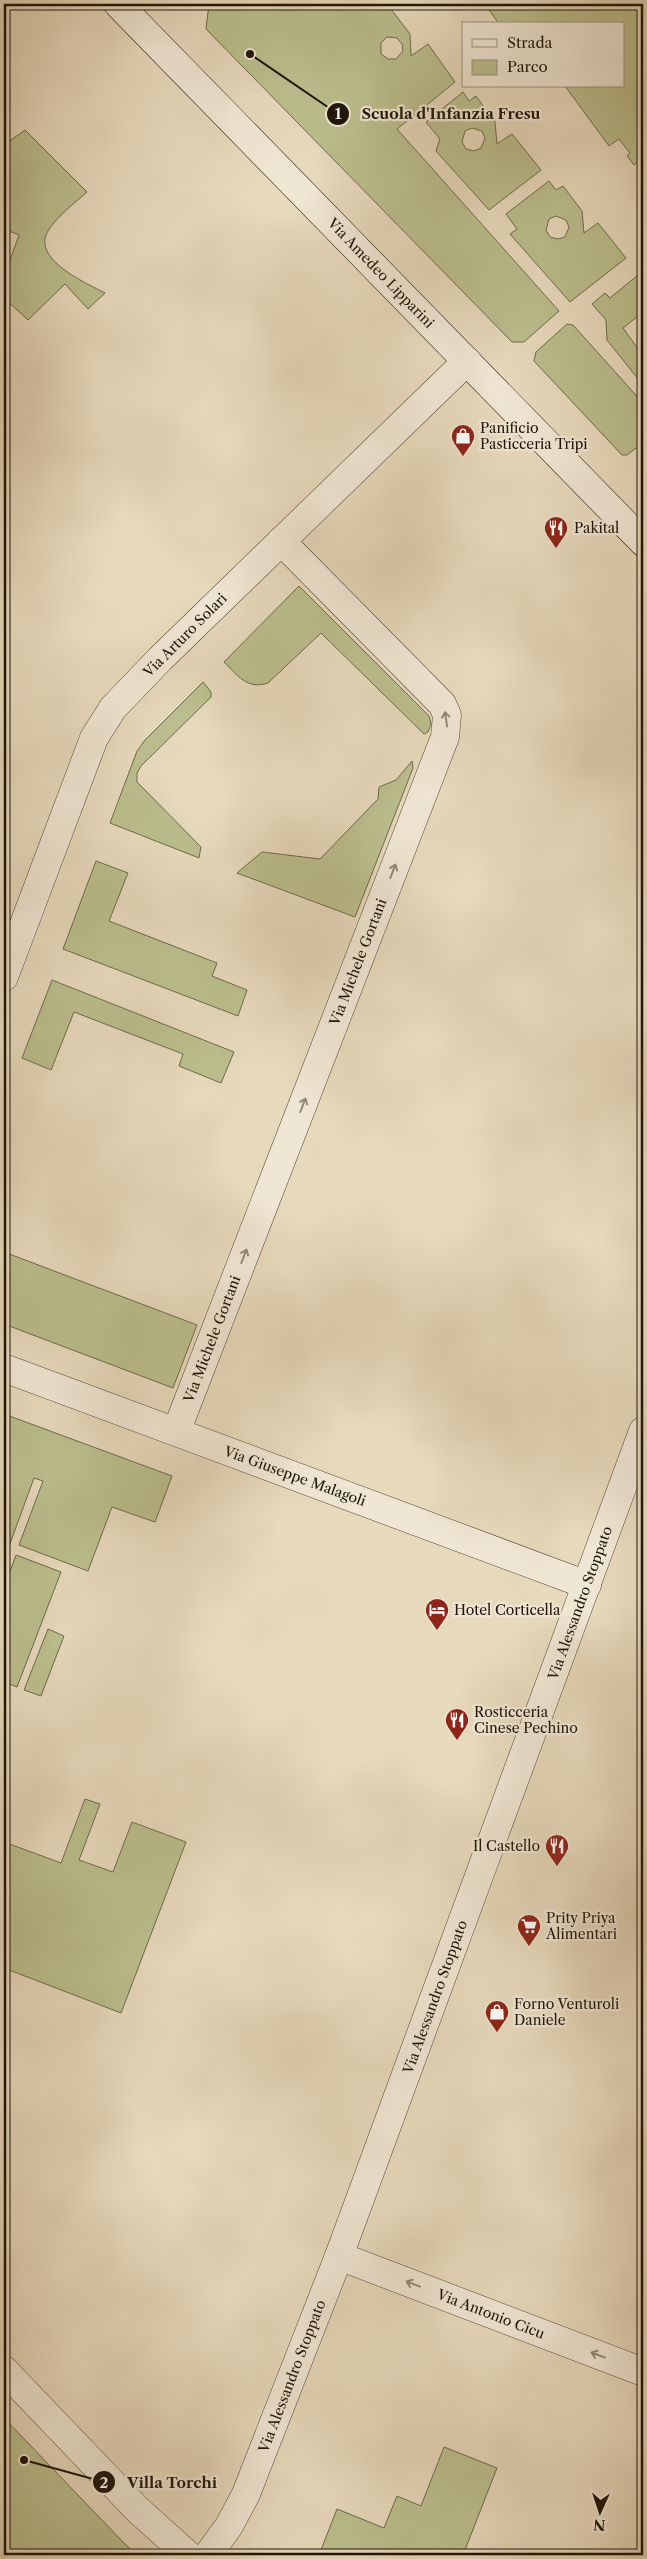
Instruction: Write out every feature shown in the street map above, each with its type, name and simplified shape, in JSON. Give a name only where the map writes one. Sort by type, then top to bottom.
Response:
[{"type":"street","name":"Via Amedeo Lipparini","points":[[118,4],[643,542]]},
{"type":"street","name":"Via Arturo Solari","points":[[4,977],[94,738],[103,721],[126,694],[466,361]]},
{"type":"street","name":"Via Michele Gortani","points":[[176,1432],[442,747],[447,725],[442,704],[281,541]]},
{"type":"street","name":"Via Giuseppe Malagoli","points":[[4,1368],[587,1585]]},
{"type":"street","name":"Via Alessandro Stoppato","points":[[208,2555],[230,2526],[246,2494],[339,2256],[643,1431]]},
{"type":"street","name":"Via Antonio Cicu","points":[[339,2256],[643,2372]]},
{"type":"street","points":[[4,2370],[133,2505],[188,2555]]},
{"type":"green space","points":[[209,4],[387,4],[410,34],[411,56],[428,44],[455,82],[397,129],[559,311],[524,342],[512,342],[206,29]],"holes":[[[387,37],[397,38],[402,44],[403,51],[396,59],[388,59],[381,54],[381,43]]]},
{"type":"green space","points":[[485,4],[643,4],[643,166],[639,161],[634,165],[627,156],[630,153],[619,139],[609,146],[566,88],[624,88],[624,22],[498,22]]},
{"type":"green space","points":[[463,92],[469,101],[476,96],[495,122],[497,144],[512,134],[541,170],[489,210],[436,151],[440,139],[426,122]],"holes":[[[472,128],[482,131],[485,138],[481,148],[474,151],[466,149],[462,142],[465,131]]]},
{"type":"green space","points":[[25,130],[87,192],[52,225],[45,241],[47,251],[63,269],[105,293],[88,309],[65,284],[28,320],[4,298],[4,277],[19,235],[4,229],[4,145]]},
{"type":"green space","points":[[549,181],[556,190],[563,186],[582,211],[584,233],[598,223],[626,258],[570,302],[510,234],[517,229],[506,214]],"holes":[[[556,216],[566,220],[569,227],[565,237],[558,239],[550,237],[546,230],[549,219]]]},
{"type":"green space","points":[[638,275],[643,282],[643,312],[623,328],[643,356],[643,385],[607,340],[606,320],[592,304],[605,293],[610,298]]},
{"type":"green space","points":[[567,324],[573,325],[643,403],[643,443],[627,455],[622,455],[534,361],[536,352]]},
{"type":"green space","points":[[299,586],[429,716],[431,724],[428,732],[424,734],[321,633],[268,683],[261,685],[248,683],[224,662]]},
{"type":"green space","points":[[203,682],[211,692],[211,697],[141,766],[137,773],[137,782],[201,847],[199,858],[110,823],[137,751],[145,740]]},
{"type":"green space","points":[[412,761],[413,768],[355,917],[237,873],[262,852],[320,859],[378,799],[379,787],[396,780]]},
{"type":"green space","points":[[96,861],[128,873],[109,921],[217,963],[212,976],[247,990],[238,1016],[63,949]]},
{"type":"green space","points":[[52,980],[234,1052],[221,1083],[179,1066],[183,1054],[74,1012],[51,1070],[22,1058]]},
{"type":"green space","points":[[4,1252],[197,1325],[173,1388],[4,1324]]},
{"type":"green space","points":[[4,1414],[172,1476],[155,1522],[112,1507],[88,1571],[19,1545],[43,1481],[34,1478],[4,1560]]},
{"type":"green space","points":[[16,1555],[61,1572],[17,1687],[4,1682],[4,1588]]},
{"type":"green space","points":[[48,1629],[64,1636],[41,1696],[24,1690]]},
{"type":"green space","points":[[85,1799],[100,1804],[79,1860],[113,1872],[132,1822],[186,1842],[121,2013],[4,1968],[4,1907],[7,1898],[4,1896],[4,1842],[61,1863]]},
{"type":"green space","points":[[4,2418],[123,2542],[137,2555],[4,2555]]},
{"type":"green space","points":[[444,2447],[497,2468],[463,2555],[319,2555],[337,2509],[384,2528],[397,2496],[421,2506]]},
{"type":"place","name":"Scuola d'Infanzia Fresu","points":[[250,54]]},
{"type":"place","name":"Panificio Pasticceria Tripi","points":[[463,457]]},
{"type":"place","name":"Pakital","points":[[556,549]]},
{"type":"place","name":"Hotel Corticella","points":[[437,1631]]},
{"type":"place","name":"Rosticceria Cinese Pechino","points":[[457,1741]]},
{"type":"place","name":"Il Castello","points":[[557,1867]]},
{"type":"place","name":"Prity Priya Alimentari","points":[[529,1947]]},
{"type":"place","name":"Forno Venturoli Daniele","points":[[497,2033]]},
{"type":"place","name":"Villa Torchi","points":[[24,2460]]}]
